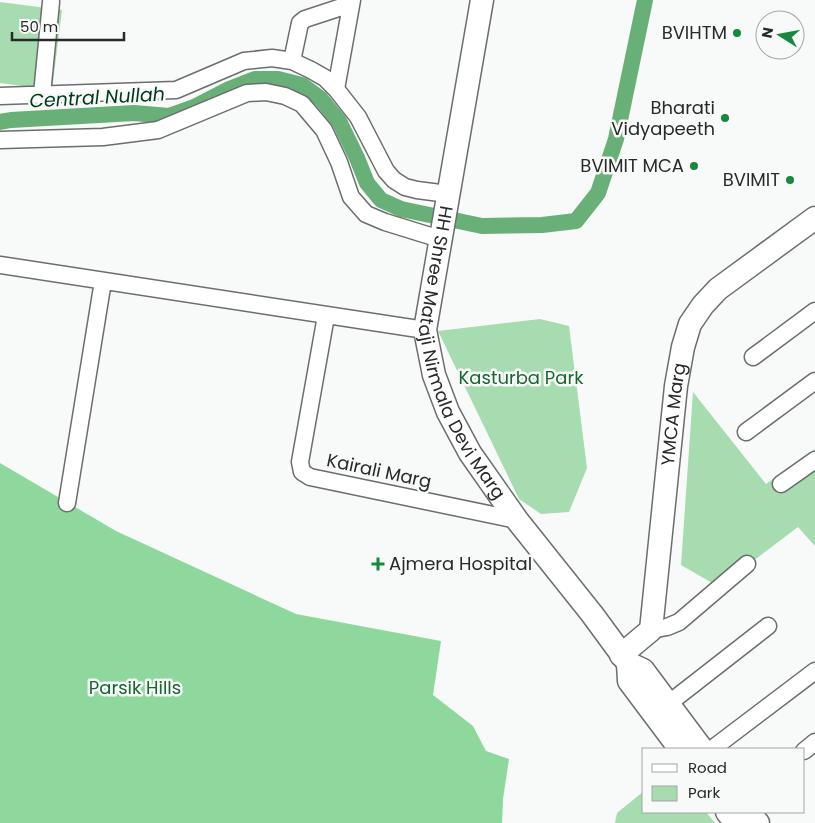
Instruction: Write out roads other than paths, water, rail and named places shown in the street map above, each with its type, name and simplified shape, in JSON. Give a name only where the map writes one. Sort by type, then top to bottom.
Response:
[{"type":"main road","name":"HH Shree Mataji Nirmala Devi Marg","points":[[482,0],[425,330],[434,375],[448,412],[470,453],[516,520],[624,659],[643,670],[701,748]]},
{"type":"main road","name":"YMCA Marg","points":[[651,630],[676,386],[683,347],[690,324],[703,305],[718,289],[815,218]]},
{"type":"main road","points":[[624,659],[651,630]]},
{"type":"main road","name":"HH Shree Mataji Nirmala Devi Marg","points":[[624,659],[629,681],[679,748]]},
{"type":"main road","points":[[750,813],[758,823]]},
{"type":"street","points":[[42,94],[51,2]]},
{"type":"street","points":[[336,89],[352,2]]},
{"type":"street","points":[[292,61],[300,23],[305,19],[352,2]]},
{"type":"street","points":[[0,96],[176,90],[244,61],[272,58],[292,61],[325,78],[336,89],[358,117],[386,171],[394,180],[405,187],[448,198]]},
{"type":"street","points":[[0,140],[103,138],[158,130],[247,93],[266,92],[285,96],[302,104],[324,130],[351,197],[366,214],[385,222],[441,236]]},
{"type":"street","points":[[0,265],[425,330]]},
{"type":"street","points":[[67,503],[103,282]]},
{"type":"street","points":[[753,357],[815,310]]},
{"type":"street","name":"Kairali Marg","points":[[326,316],[300,462],[302,472],[310,477],[516,520]]},
{"type":"street","points":[[746,432],[815,381]]},
{"type":"street","points":[[781,484],[815,460]]},
{"type":"street","points":[[651,630],[667,627],[679,622],[747,564]]},
{"type":"street","points":[[668,704],[768,626]]},
{"type":"street","points":[[713,748],[815,671]]},
{"type":"street","points":[[805,750],[815,742]]},
{"type":"waterway","name":"Central Nullah","points":[[0,122],[134,113],[169,116],[194,107],[227,90],[255,79],[278,79],[302,85],[321,99],[339,121],[367,183],[381,200],[401,209],[482,226],[542,225],[576,221],[598,193],[616,139],[645,0]]},
{"type":"place","name":"BVIHTM","points":[[737,33]]},
{"type":"place","name":"Bharati Vidyapeeth","points":[[725,118]]},
{"type":"place","name":"BVIMIT MCA","points":[[694,166]]},
{"type":"place","name":"BVIMIT","points":[[790,180]]},
{"type":"place","name":"Ajmera Hospital","points":[[378,564]]},
{"type":"park label","name":"Kasturba Park","points":[[521,378]]},
{"type":"park label","name":"Parsik Hills","points":[[135,688]]}]
